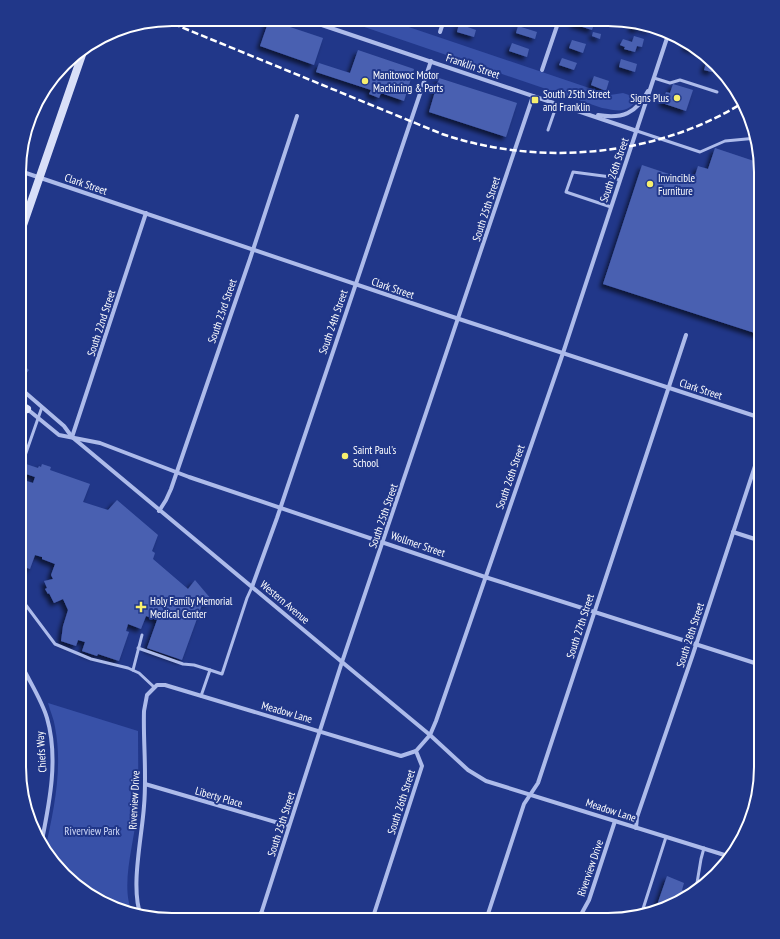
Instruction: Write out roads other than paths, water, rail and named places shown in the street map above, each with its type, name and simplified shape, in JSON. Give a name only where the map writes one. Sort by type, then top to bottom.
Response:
[{"type":"main road","points":[[26,217],[81,58]]},
{"type":"street","name":"Franklin Street","points":[[325,26],[637,130]]},
{"type":"street","points":[[440,32],[442,26]]},
{"type":"street","points":[[542,70],[557,26]]},
{"type":"street","name":"South 26th Street","points":[[374,913],[422,766],[416,752],[430,736],[562,353],[667,38]]},
{"type":"street","name":"South 24th Street","points":[[252,587],[430,62]]},
{"type":"street","points":[[586,114],[608,117],[624,115],[634,110],[643,100],[654,78]]},
{"type":"street","name":"South 25th Street","points":[[261,913],[342,662],[533,96]]},
{"type":"street","name":"South 23rd Street","points":[[159,510],[167,499],[253,250],[297,116]]},
{"type":"street","name":"Clark Street","points":[[26,173],[459,319],[754,416]]},
{"type":"street","name":"South 22nd Street","points":[[72,437],[146,213]]},
{"type":"street","name":"South 27th Street","points":[[488,913],[524,804],[538,783],[686,335]]},
{"type":"street","name":"Western Avenue","points":[[26,393],[66,428],[72,437],[342,662],[468,770],[486,781]]},
{"type":"street","name":"Western Avenue","points":[[26,408],[57,434],[72,437]]},
{"type":"street","name":"Wollmer Street","points":[[72,437],[100,443],[176,472],[485,577],[754,663]]},
{"type":"street","name":"South 28th Street","points":[[636,828],[637,818],[754,469]]},
{"type":"street","points":[[733,532],[754,538]]},
{"type":"street","name":"Chiefs Way","points":[[26,674],[47,718],[52,752],[52,774],[43,835]]},
{"type":"street","name":"Meadow Lane","points":[[154,687],[161,684],[401,756],[416,752]]},
{"type":"street","name":"Riverview Drive","points":[[139,909],[136,896],[145,784],[144,705],[148,692],[154,687]]},
{"type":"street","name":"Meadow Lane","points":[[486,781],[725,855]]},
{"type":"street","name":"Liberty Place","points":[[145,784],[289,826]]},
{"type":"street","name":"Riverview Drive","points":[[582,913],[589,900],[616,821]]},
{"type":"lane","points":[[654,78],[670,84],[680,80],[717,92]]},
{"type":"lane","points":[[548,130],[557,104]]},
{"type":"lane","points":[[637,130],[700,152],[725,141],[750,139]]},
{"type":"lane","points":[[611,207],[566,192],[573,172],[611,177],[620,180]]},
{"type":"lane","points":[[26,451],[42,407]]},
{"type":"lane","points":[[138,648],[183,664],[194,665],[222,674],[248,594],[252,587]]},
{"type":"lane","points":[[26,605],[56,644],[91,658],[133,670],[154,687]]},
{"type":"lane","points":[[133,670],[142,635]]},
{"type":"lane","points":[[201,696],[210,670]]},
{"type":"lane","points":[[643,909],[666,837]]},
{"type":"lane","points":[[697,883],[704,848]]},
{"type":"railway","points":[[179,26],[442,134],[479,144],[517,151],[557,153],[596,151],[636,145],[674,135],[710,121],[738,105]]},
{"type":"place","name":"Manitowoc Motor Machining & Parts","points":[[365,81]]},
{"type":"place","name":"Signs Plus","points":[[677,98]]},
{"type":"place","name":"South 25th Street and Franklin","points":[[535,100]]},
{"type":"place","name":"Invincible Furniture","points":[[650,184]]},
{"type":"place","name":"Saint Paul's School","points":[[345,456]]},
{"type":"place","name":"Holy Family Memorial Medical Center","points":[[141,607]]},
{"type":"park label","name":"Riverview Park","points":[[92,831]]}]
